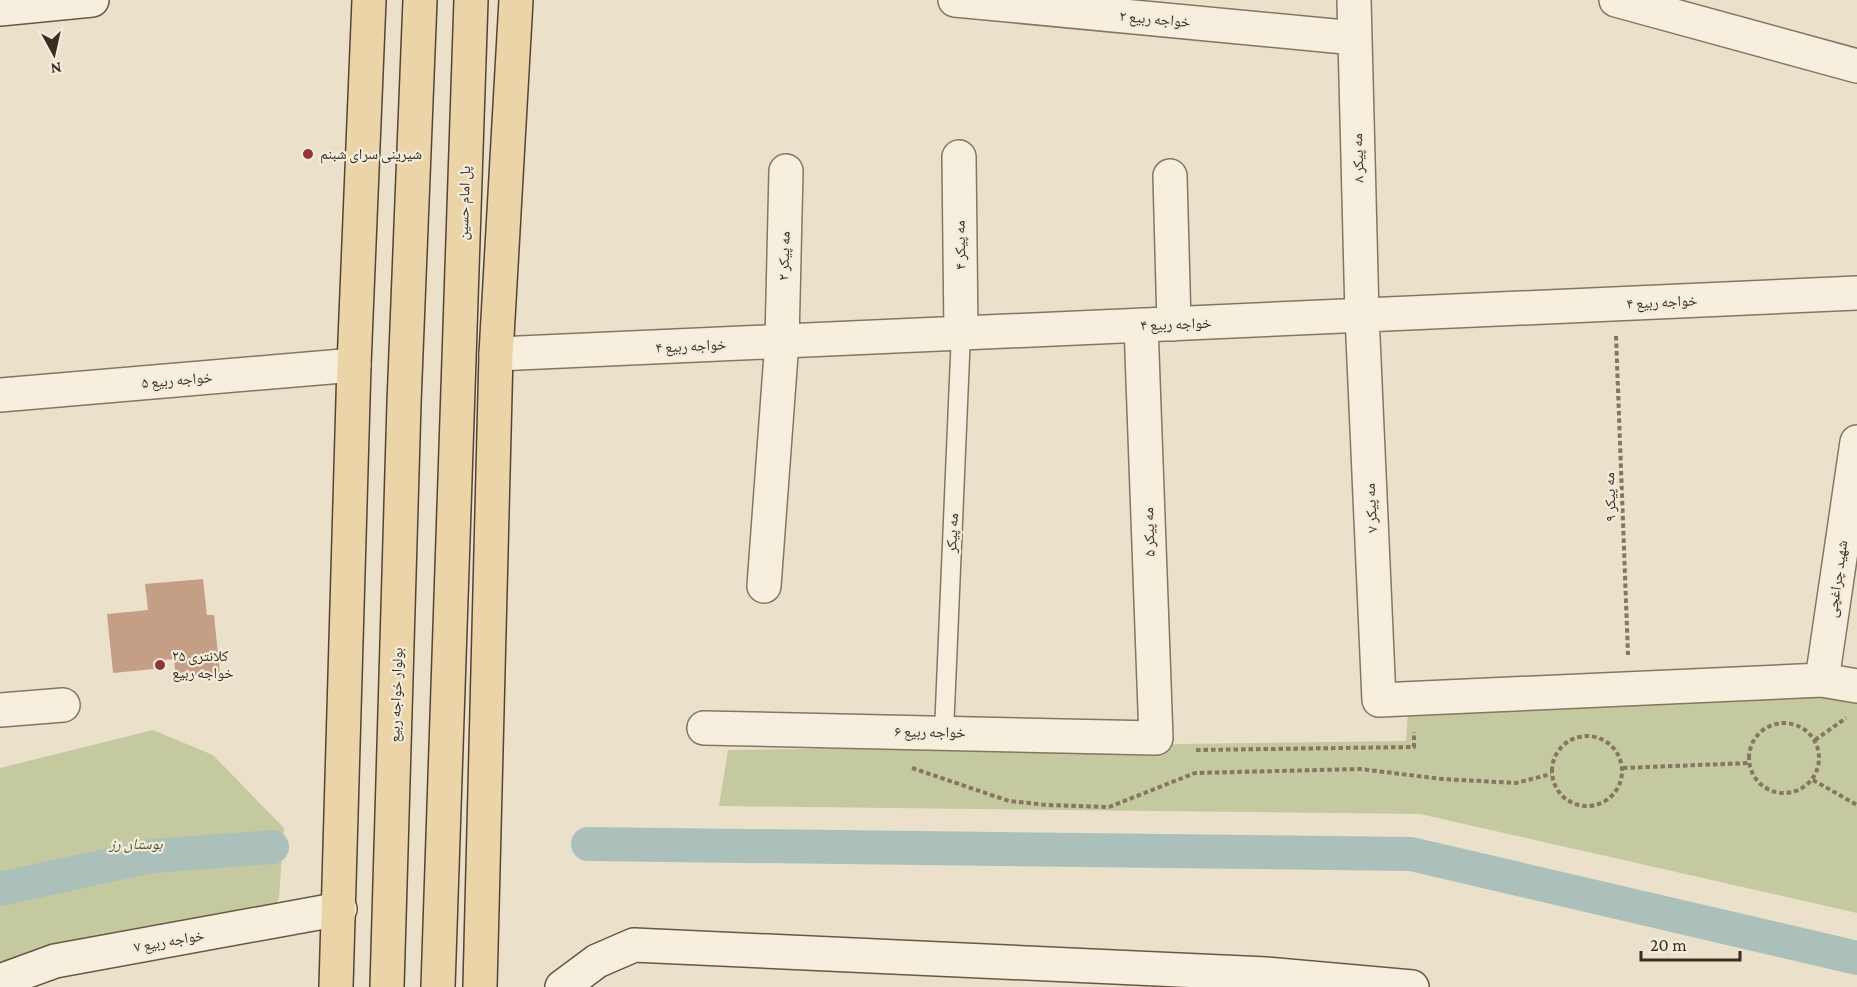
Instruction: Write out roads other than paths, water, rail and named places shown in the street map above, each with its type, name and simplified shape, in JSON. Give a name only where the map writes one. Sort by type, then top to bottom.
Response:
[{"type":"main road","points":[[336,987],[354,365],[369,0]]},
{"type":"main road","name":"بولوار خواجه ربیع","points":[[387,987],[404,403],[420,0]]},
{"type":"main road","name":"پل امام حسین","points":[[438,987],[471,0]]},
{"type":"main road","points":[[480,987],[496,354],[516,0]]},
{"type":"street","name":"خواجه ربیع ۲","points":[[955,0],[1355,38]]},
{"type":"street","name":"مه پیکر ۸","points":[[1354,0],[1362,315]]},
{"type":"street","points":[[1616,0],[1857,66]]},
{"type":"street","points":[[0,9],[80,1]]},
{"type":"street","name":"مه پیکر ۴","points":[[959,157],[961,333]]},
{"type":"street","name":"مه پیکر ۲","points":[[764,586],[782,341],[786,171]]},
{"type":"street","points":[[1170,176],[1174,324]]},
{"type":"street","name":"خواجه ربیع ۴","points":[[496,354],[1857,293]]},
{"type":"street","name":"مه پیکر ۷","points":[[1362,315],[1379,700],[1822,680]]},
{"type":"street","name":"مه پیکر ۵","points":[[1141,326],[1156,738]]},
{"type":"street","name":"خواجه ربیع ۵","points":[[0,395],[354,365]]},
{"type":"street","name":"شهید چراغچی","points":[[1822,680],[1848,563],[1857,442]]},
{"type":"street","points":[[1822,680],[1853,701]]},
{"type":"street","points":[[0,710],[63,705]]},
{"type":"street","name":"خواجه ربیع ۶","points":[[704,728],[1156,738]]},
{"type":"street","name":"خواجه ربیع ۷","points":[[0,981],[55,962],[340,909]]},
{"type":"street","points":[[562,987],[597,961],[634,945],[1266,974],[1412,987]]},
{"type":"lane","name":"مه پیکر","points":[[944,732],[961,333]]},
{"type":"waterway","points":[[588,844],[1411,854],[1857,958]]},
{"type":"waterway","points":[[0,889],[151,856],[272,847]]},
{"type":"place","name":"شیرینی سرای شبنم","points":[[308,154]]},
{"type":"place","name":"کلانتری ٢۵ خواجه ربیع","points":[[160,665]]},
{"type":"park label","name":"بوستان رز","points":[[136,844]]}]
